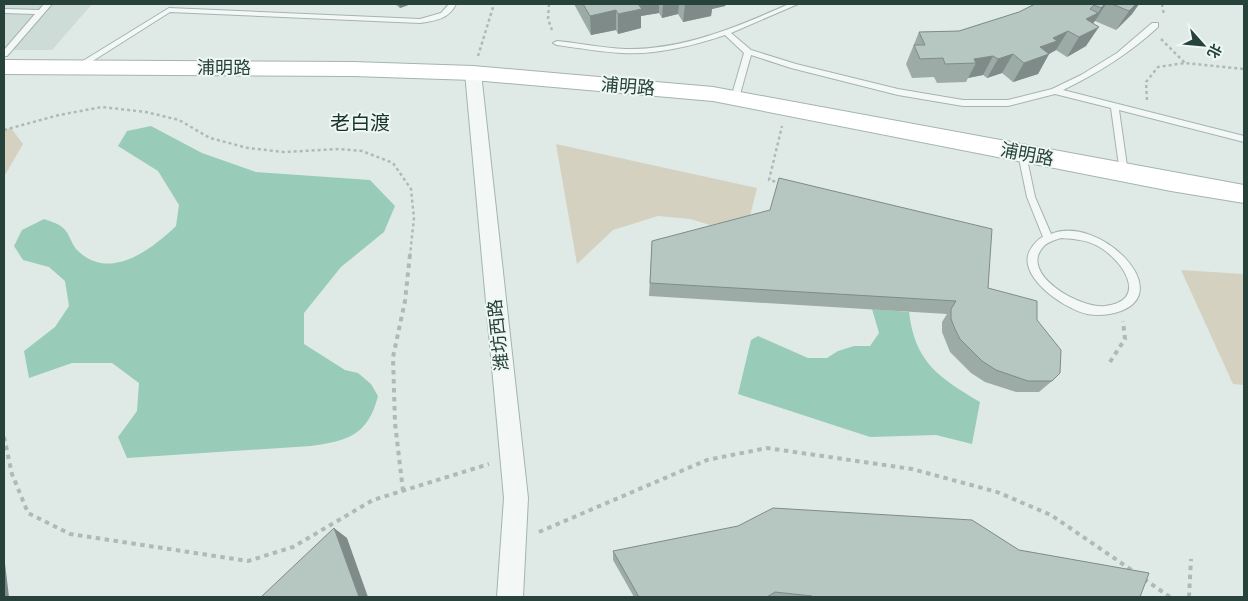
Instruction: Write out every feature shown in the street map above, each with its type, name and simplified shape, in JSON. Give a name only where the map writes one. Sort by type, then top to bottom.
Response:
[{"type":"main road","name":"浦明路","points":[[4,67],[353,69],[473,73],[713,94],[1022,154],[1244,194]]},
{"type":"street","name":"潍坊西路","points":[[473,73],[516,498],[510,597]]},
{"type":"lane","points":[[4,54],[48,4]]},
{"type":"lane","points":[[77,67],[167,7],[420,21],[438,18],[451,8],[452,4]]},
{"type":"lane","points":[[557,43],[626,51],[671,47],[725,32],[794,4]]},
{"type":"lane","points":[[4,10],[41,12]]},
{"type":"lane","points":[[725,32],[748,52],[794,66],[898,92],[962,103],[1008,103],[1055,91],[1098,70],[1130,49],[1155,26]]},
{"type":"lane","points":[[735,98],[748,52]]},
{"type":"lane","points":[[1055,91],[1244,139]]},
{"type":"lane","points":[[1115,107],[1124,173]]},
{"type":"lane","points":[[1022,154],[1031,197],[1048,237]]},
{"type":"lane","points":[[1068,234],[1090,238],[1119,255],[1129,267],[1134,279],[1135,292],[1129,303],[1117,309],[1101,312],[1082,309],[1064,301],[1049,290],[1038,277],[1033,264],[1033,253],[1038,244],[1048,237],[1068,234]]},
{"type":"path","points":[[473,73],[494,4]]},
{"type":"path","points":[[550,4],[548,19],[557,43]]},
{"type":"path","points":[[1147,33],[1171,47],[1185,63]]},
{"type":"path","points":[[1148,115],[1146,82],[1158,67],[1185,63],[1244,69]]},
{"type":"path","points":[[4,130],[59,115],[102,107],[146,112],[179,120],[210,138],[248,148],[284,152],[338,149],[362,151],[393,163],[410,189],[414,218],[405,301],[393,357],[396,423],[403,491]]},
{"type":"path","points":[[786,108],[769,180],[787,185]]},
{"type":"path","points":[[1110,362],[1126,342],[1128,333],[1117,309]]},
{"type":"path","points":[[4,437],[12,474],[28,513],[70,534],[248,561],[293,547],[373,500],[512,458]]},
{"type":"path","points":[[513,543],[707,460],[767,448],[912,469],[997,492],[1051,515],[1170,597]]},
{"type":"path","points":[[1189,597],[1191,559]]},
{"type":"shaded area","points":[[4,4],[92,4],[52,50],[4,50]]},
{"type":"shaded area","points":[[151,126],[202,153],[256,172],[370,180],[395,206],[384,232],[341,267],[304,313],[304,344],[345,370],[358,373],[371,384],[378,396],[369,420],[355,434],[336,442],[311,446],[127,458],[118,437],[137,411],[139,383],[112,363],[72,363],[29,378],[24,351],[55,327],[69,306],[65,281],[49,267],[23,260],[14,246],[22,230],[44,219],[62,227],[76,249],[88,259],[102,263],[115,263],[129,259],[142,253],[166,235],[176,226],[179,205],[158,171],[118,146],[127,131]]},
{"type":"shaded area","points":[[11,128],[23,144],[4,177],[4,130]]},
{"type":"shaded area","points":[[556,144],[757,188],[750,216],[710,225],[690,219],[658,216],[613,230],[577,264]]},
{"type":"shaded area","points":[[1181,270],[1244,274],[1244,385],[1233,384]]},
{"type":"shaded area","points":[[872,309],[909,312],[912,329],[923,356],[941,376],[980,402],[972,444],[936,435],[870,437],[738,394],[751,340],[758,336],[808,358],[827,358],[838,351],[854,346],[870,346],[879,333]]},
{"type":"building","points":[[583,4],[638,4],[642,9],[618,14],[616,10],[590,16]]},
{"type":"building","points":[[1035,4],[1105,4],[1101,8],[1094,5],[1090,9],[1098,13],[1086,19],[1099,27],[1079,37],[1068,31],[1053,38],[1057,41],[1040,47],[1049,54],[1024,63],[1013,54],[998,59],[993,56],[974,59],[976,63],[945,64],[943,58],[920,59],[914,45],[925,45],[919,32],[959,31],[1019,12]]},
{"type":"building","points":[[1112,4],[1136,4],[1129,11]]},
{"type":"building","points":[[779,178],[992,229],[988,288],[1037,301],[1037,320],[1061,350],[1060,373],[1052,381],[1028,381],[996,370],[982,361],[960,339],[955,329],[951,319],[951,309],[956,301],[650,283],[652,241],[770,210]]},
{"type":"building","points":[[773,508],[972,520],[1019,550],[1149,573],[1140,597],[812,597],[775,592],[767,597],[639,597],[613,551],[738,526]]},
{"type":"building","points":[[334,528],[359,597],[261,597]]},
{"type":"district","name":"老白渡","points":[[360,124]]}]
